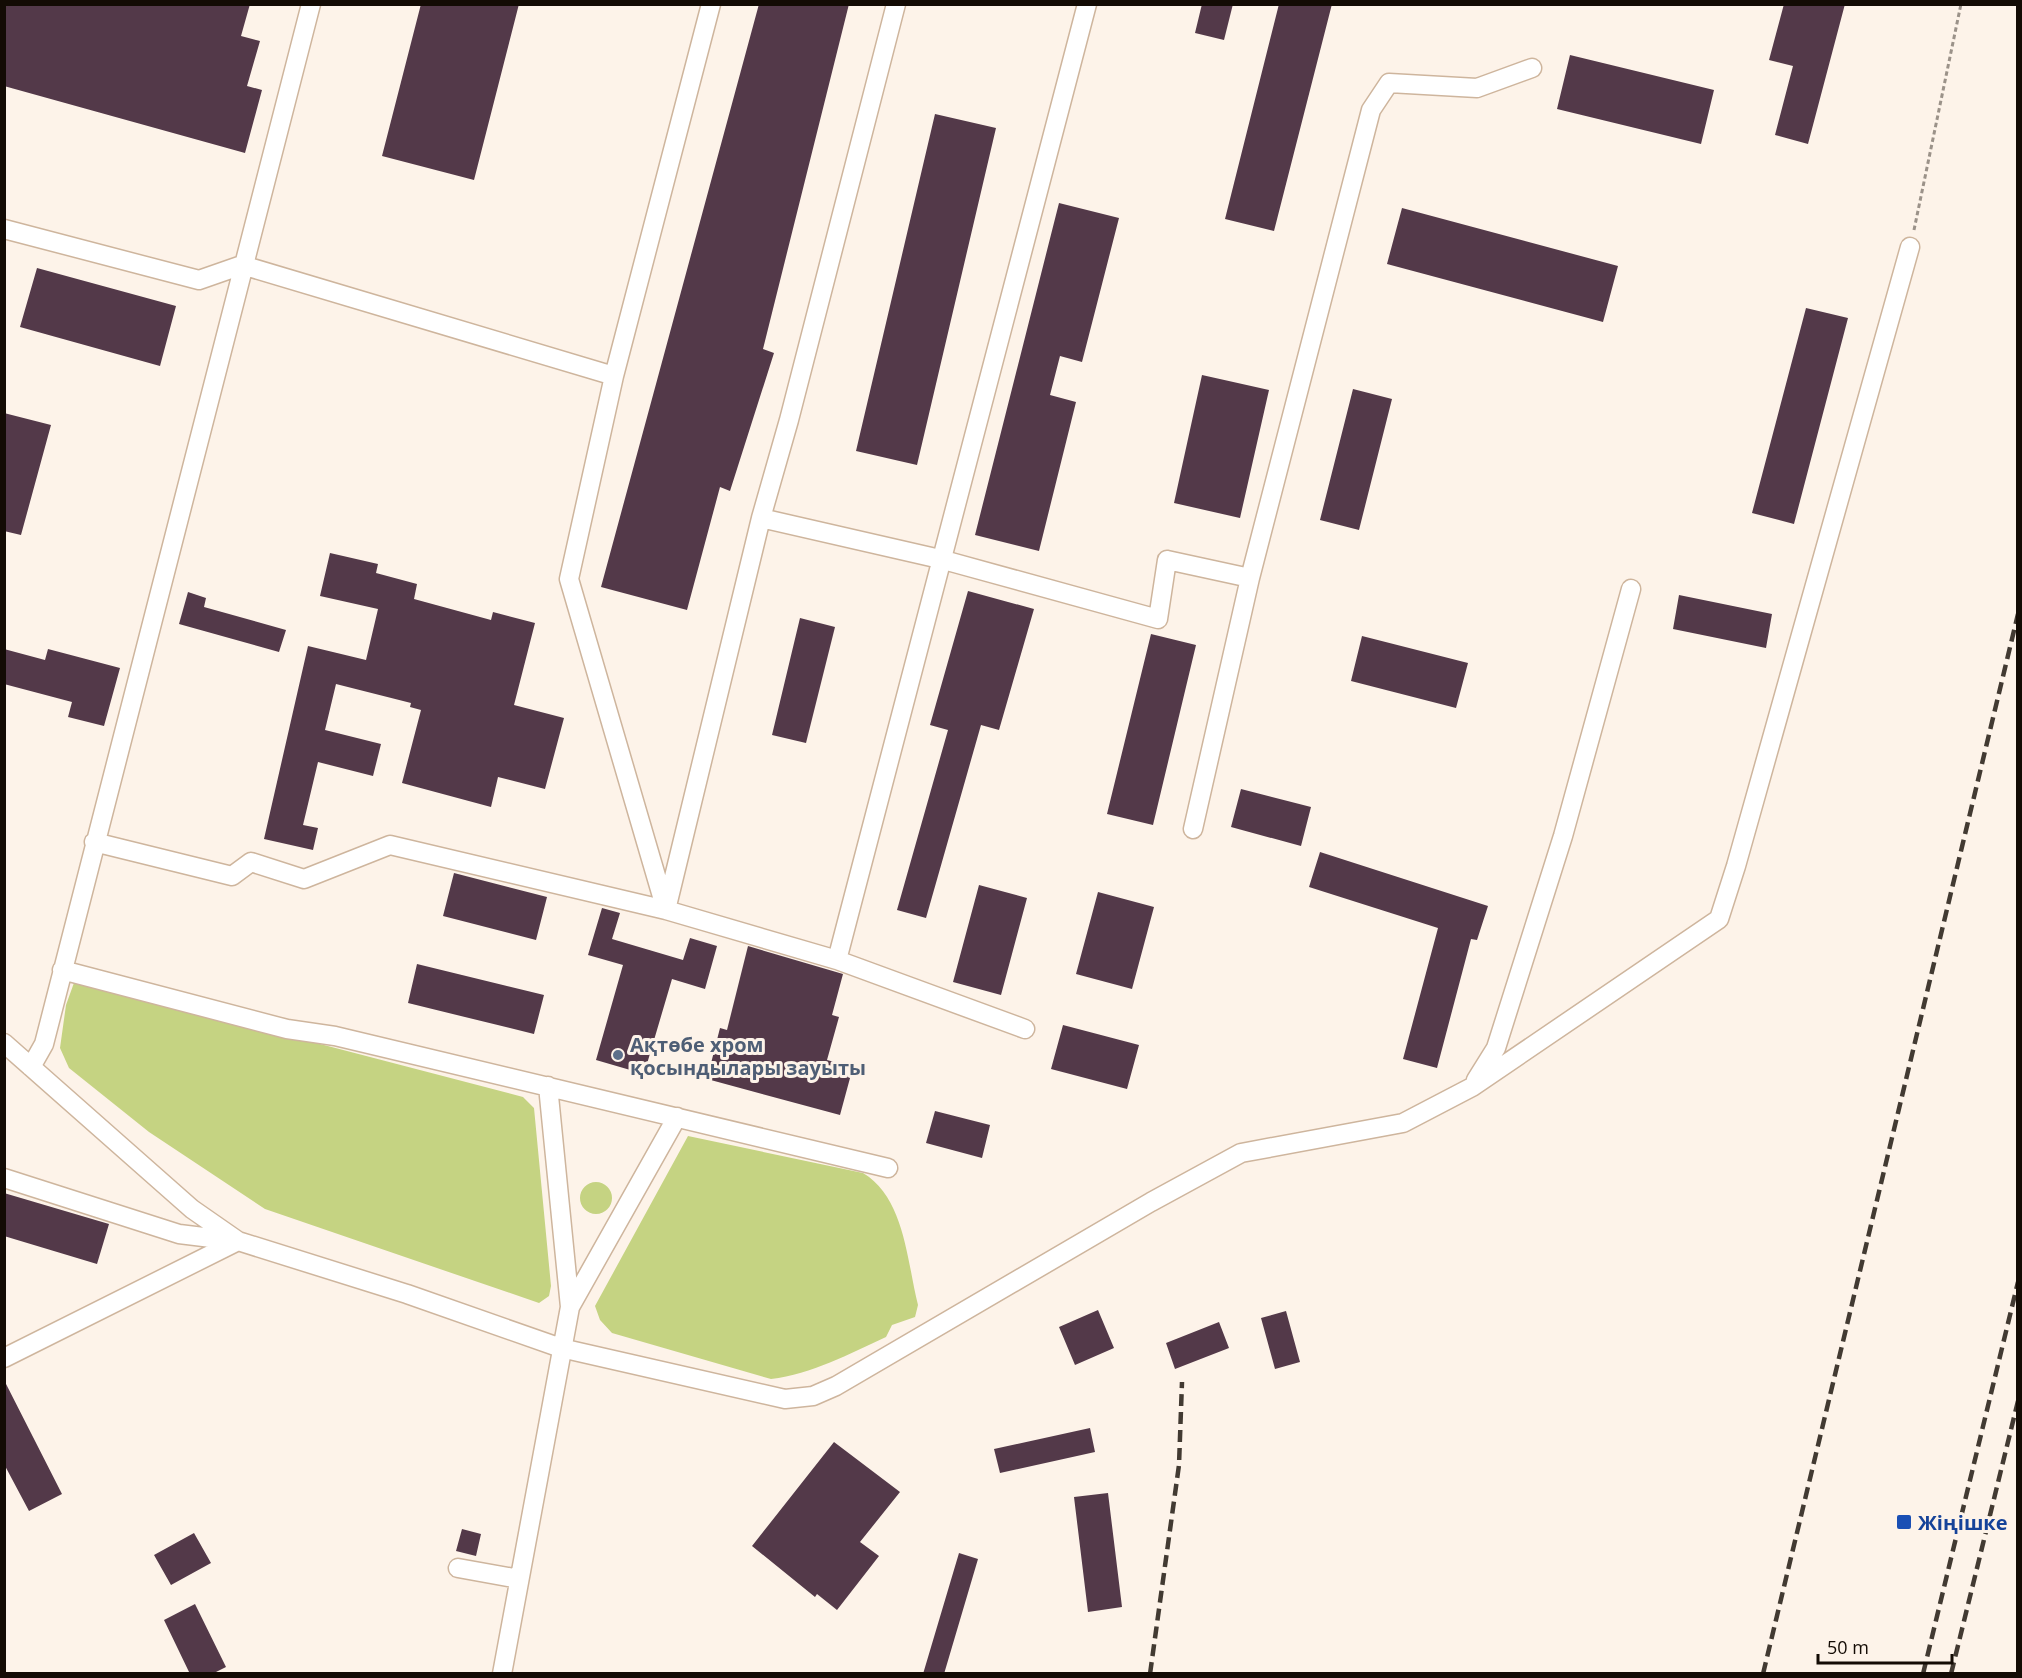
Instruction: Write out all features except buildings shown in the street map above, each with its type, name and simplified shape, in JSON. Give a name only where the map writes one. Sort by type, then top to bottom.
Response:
[{"type":"street","points":[[31,1067],[44,1044],[242,265],[311,4]]},
{"type":"street","points":[[666,910],[569,579],[614,376],[711,4]]},
{"type":"street","points":[[666,910],[761,518],[789,420],[896,4]]},
{"type":"street","points":[[837,960],[1087,4]]},
{"type":"street","points":[[1193,829],[1250,578],[1371,110],[1389,83],[1477,88],[1533,68]]},
{"type":"street","points":[[4,230],[199,280],[242,265],[614,376]]},
{"type":"street","points":[[4,1178],[179,1233],[238,1241],[407,1294],[561,1348],[785,1399],[813,1396],[836,1386],[1141,1208],[1241,1153],[1403,1123],[1472,1087],[1719,919],[1740,855],[1910,247]]},
{"type":"street","points":[[761,518],[940,560],[1158,619],[1167,560],[1250,578]]},
{"type":"street","points":[[1472,1087],[1496,1048],[1500,1037],[1563,836],[1631,589]]},
{"type":"street","points":[[94,842],[232,876],[251,862],[304,879],[390,844],[666,910],[837,960],[1025,1029]]},
{"type":"street","points":[[62,970],[287,1029],[336,1035],[888,1168]]},
{"type":"street","points":[[4,1043],[192,1209],[238,1241]]},
{"type":"street","points":[[548,1086],[570,1307]]},
{"type":"street","points":[[502,1674],[570,1307],[677,1118]]},
{"type":"street","points":[[4,1358],[238,1241]]},
{"type":"street","points":[[458,1568],[519,1579]]},
{"type":"path","points":[[1910,247],[1961,4]]},
{"type":"green space","points":[[75,980],[523,1097],[534,1108],[551,1286],[549,1296],[539,1303],[265,1209],[149,1132],[69,1068],[60,1048],[66,1005]]},
{"type":"green space","points":[[688,1136],[863,1173],[877,1184],[888,1198],[902,1232],[918,1305],[915,1317],[892,1325],[886,1337],[844,1356],[801,1373],[771,1379],[612,1333],[600,1320],[595,1306]]},
{"type":"green space","points":[[596,1182],[607,1187],[612,1198],[607,1209],[596,1214],[585,1209],[580,1198],[585,1187]]},
{"type":"railway","points":[[1763,1674],[2018,614]]},
{"type":"railway","points":[[1923,1674],[2018,1282]]},
{"type":"railway","points":[[1150,1674],[1179,1465],[1182,1382]]},
{"type":"railway","points":[[1951,1674],[2018,1401]]},
{"type":"place","name":"Ақтөбе хром қосындылары зауыты","points":[[618,1055]]},
{"type":"place","name":"Жіңішке","points":[[1904,1522]]}]
